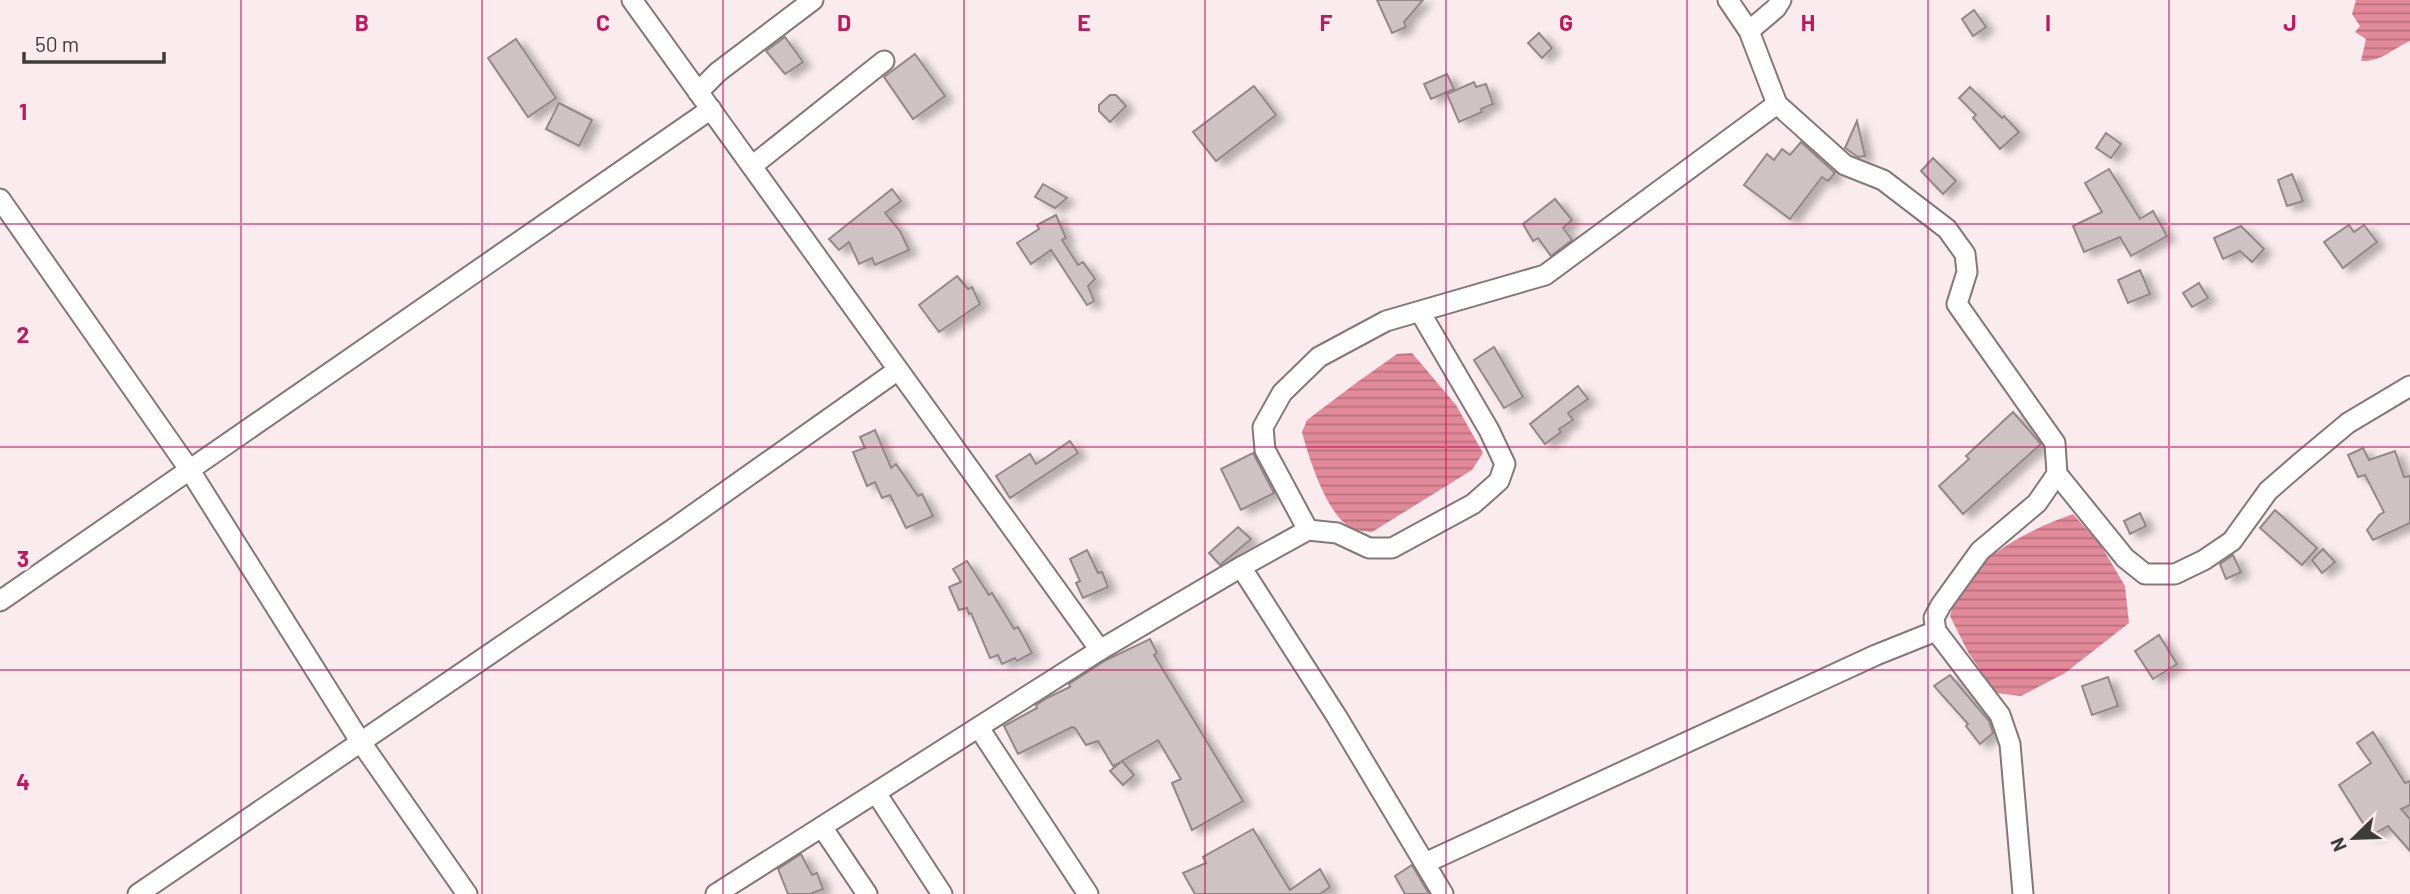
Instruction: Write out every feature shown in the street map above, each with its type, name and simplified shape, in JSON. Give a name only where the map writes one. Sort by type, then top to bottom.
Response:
[{"type":"street","points":[[632,0],[1100,650]]},
{"type":"street","points":[[698,92],[718,72],[813,0]]},
{"type":"street","points":[[1728,0],[1749,30],[1777,104],[1845,165],[1883,180],[1947,229],[1965,254],[1967,272],[1957,304],[2055,443],[2057,474],[2124,558],[2145,574],[2175,574],[2204,560],[2232,541],[2267,491],[2348,424],[2410,386]]},
{"type":"street","points":[[1749,30],[1776,8],[1781,0]]},
{"type":"street","points":[[752,166],[884,61]]},
{"type":"street","points":[[1308,530],[1265,450],[1264,427],[1282,393],[1319,357],[1387,321],[1545,275],[1777,104]]},
{"type":"street","points":[[0,601],[711,110]]},
{"type":"street","points":[[0,199],[189,469],[360,741],[467,894]]},
{"type":"street","points":[[716,894],[1100,650],[1308,530],[1337,533],[1369,548],[1391,548],[1473,504],[1499,481],[1505,464],[1489,430],[1420,312]]},
{"type":"street","points":[[138,894],[673,529],[898,370]]},
{"type":"street","points":[[2023,894],[2010,744],[2000,715],[1936,631],[1934,618],[1980,551],[2037,503],[2057,474]]},
{"type":"street","points":[[1241,567],[1337,717],[1443,894]]},
{"type":"street","points":[[1425,863],[1876,655],[1936,631]]},
{"type":"street","points":[[979,727],[1088,894]]},
{"type":"street","points":[[876,793],[942,894]]},
{"type":"street","points":[[822,827],[867,894]]},
{"type":"shaded area","points":[[2356,0],[2410,0],[2410,41],[2381,57],[2361,61],[2366,39],[2355,32],[2360,26],[2352,14]]},
{"type":"shaded area","points":[[1412,353],[1456,405],[1483,453],[1472,470],[1372,532],[1355,529],[1341,520],[1326,498],[1302,432],[1307,420],[1356,383],[1397,354]]},
{"type":"shaded area","points":[[2073,514],[2100,544],[2125,586],[2129,623],[2065,673],[2021,696],[1996,693],[1968,652],[1950,616],[1958,592],[1971,574],[1997,552],[2043,526]]},
{"type":"building","points":[[1377,0],[1423,0],[1404,22],[1406,27],[1392,33]]},
{"type":"building","points":[[1974,10],[1986,27],[1973,36],[1962,19]]},
{"type":"building","points":[[1539,33],[1552,48],[1542,58],[1528,43]]},
{"type":"building","points":[[785,37],[803,62],[785,74],[766,51]]},
{"type":"building","points":[[516,39],[556,98],[528,117],[488,58]]},
{"type":"building","points":[[915,54],[945,96],[913,119],[884,77]]},
{"type":"building","points":[[1447,74],[1454,89],[1431,99],[1424,84]]},
{"type":"building","points":[[1474,82],[1476,87],[1486,84],[1493,104],[1459,122],[1447,94]]},
{"type":"building","points":[[1254,86],[1276,115],[1216,161],[1193,132]]},
{"type":"building","points":[[1970,87],[2019,132],[2000,149],[1973,118],[1976,115],[1959,98]]},
{"type":"building","points":[[1110,95],[1116,95],[1126,106],[1110,122],[1099,111],[1099,105]]},
{"type":"building","points":[[559,103],[592,120],[579,146],[546,129]]},
{"type":"building","points":[[1857,121],[1865,156],[1858,157],[1845,148]]},
{"type":"building","points":[[2106,133],[2121,144],[2111,158],[2096,148]]},
{"type":"building","points":[[1801,142],[1835,173],[1828,181],[1822,177],[1790,219],[1744,185],[1767,154],[1774,160],[1782,149],[1790,155]]},
{"type":"building","points":[[1933,158],[1956,181],[1943,194],[1921,171]]},
{"type":"building","points":[[2109,169],[2140,219],[2153,211],[2167,236],[2131,256],[2120,237],[2084,252],[2073,226],[2102,212],[2085,183]]},
{"type":"building","points":[[2292,174],[2303,201],[2287,206],[2278,180]]},
{"type":"building","points":[[1043,184],[1067,198],[1055,208],[1035,197]]},
{"type":"building","points":[[892,189],[901,201],[885,213],[900,231],[909,250],[875,265],[872,258],[859,264],[849,242],[839,250],[829,239]]},
{"type":"building","points":[[1555,199],[1572,220],[1563,228],[1572,240],[1551,256],[1538,238],[1533,241],[1523,224]]},
{"type":"building","points":[[1056,215],[1066,238],[1062,240],[1078,265],[1083,262],[1095,279],[1088,286],[1094,301],[1087,305],[1051,250],[1031,264],[1017,243],[1039,229],[1037,225]]},
{"type":"building","points":[[2349,225],[2354,232],[2364,225],[2377,242],[2343,268],[2324,242]]},
{"type":"building","points":[[2241,226],[2264,249],[2252,262],[2240,251],[2223,259],[2214,238]]},
{"type":"building","points":[[2140,270],[2150,294],[2128,303],[2118,280]]},
{"type":"building","points":[[957,276],[968,289],[972,287],[980,304],[939,332],[919,305]]},
{"type":"building","points":[[2199,283],[2208,298],[2192,307],[2183,293]]},
{"type":"building","points":[[1494,347],[1523,397],[1504,408],[1474,360]]},
{"type":"building","points":[[1578,386],[1588,399],[1568,413],[1573,420],[1559,429],[1561,432],[1545,444],[1530,424]]},
{"type":"building","points":[[2013,412],[2041,444],[1963,514],[1939,486],[1969,459],[1966,456]]},
{"type":"building","points":[[875,430],[891,468],[896,464],[918,496],[922,494],[933,516],[906,528],[890,495],[882,498],[875,482],[867,486],[853,452],[865,448],[860,437]]},
{"type":"building","points":[[1070,441],[1078,453],[1010,498],[996,476],[1030,454],[1036,464]]},
{"type":"building","points":[[2363,448],[2369,460],[2395,451],[2404,477],[2410,476],[2410,523],[2373,540],[2367,530],[2384,512],[2365,475],[2358,477],[2348,455]]},
{"type":"building","points":[[1253,453],[1274,493],[1241,510],[1221,469]]},
{"type":"building","points":[[2275,510],[2317,548],[2302,565],[2260,528]]},
{"type":"building","points":[[2140,513],[2146,526],[2130,534],[2124,521]]},
{"type":"building","points":[[1238,527],[1251,539],[1220,565],[1209,553]]},
{"type":"building","points":[[2323,549],[2335,562],[2322,573],[2312,560]]},
{"type":"building","points":[[1087,550],[1098,573],[1102,572],[1108,587],[1083,598],[1076,583],[1080,581],[1070,559]]},
{"type":"building","points":[[2233,555],[2241,572],[2226,579],[2220,564]]},
{"type":"building","points":[[967,561],[989,595],[992,593],[1014,629],[1018,627],[1032,653],[1017,661],[1015,658],[1002,664],[998,655],[990,658],[971,613],[969,614],[967,608],[959,610],[949,587],[961,582],[953,569]]},
{"type":"building","points":[[2159,635],[2177,664],[2153,679],[2135,651]]},
{"type":"building","points":[[1150,639],[1157,653],[1154,655],[1243,801],[1192,830],[1172,783],[1181,779],[1158,740],[1122,761],[1134,775],[1123,785],[1110,771],[1121,762],[1113,766],[1098,741],[1086,745],[1075,728],[1072,727],[1018,754],[1004,726],[1037,708],[1036,705],[1047,698],[1070,687],[1069,684],[1106,660]]},
{"type":"building","points":[[1950,675],[1989,721],[1993,733],[1980,744],[1966,726],[1968,724],[1934,686]]},
{"type":"building","points":[[2108,677],[2118,706],[2092,715],[2082,686]]},
{"type":"building","points":[[2373,732],[2405,783],[2410,781],[2410,805],[2401,809],[2410,819],[2410,851],[2388,826],[2371,836],[2339,785],[2371,763],[2357,743]]},
{"type":"building","points":[[1253,829],[1290,890],[1320,869],[1330,887],[1320,894],[1195,894],[1183,873],[1206,863],[1203,857]]},
{"type":"building","points":[[801,854],[812,875],[817,873],[823,889],[810,894],[788,894],[778,869]]},
{"type":"building","points":[[1412,865],[1429,894],[1405,894],[1395,876]]}]
